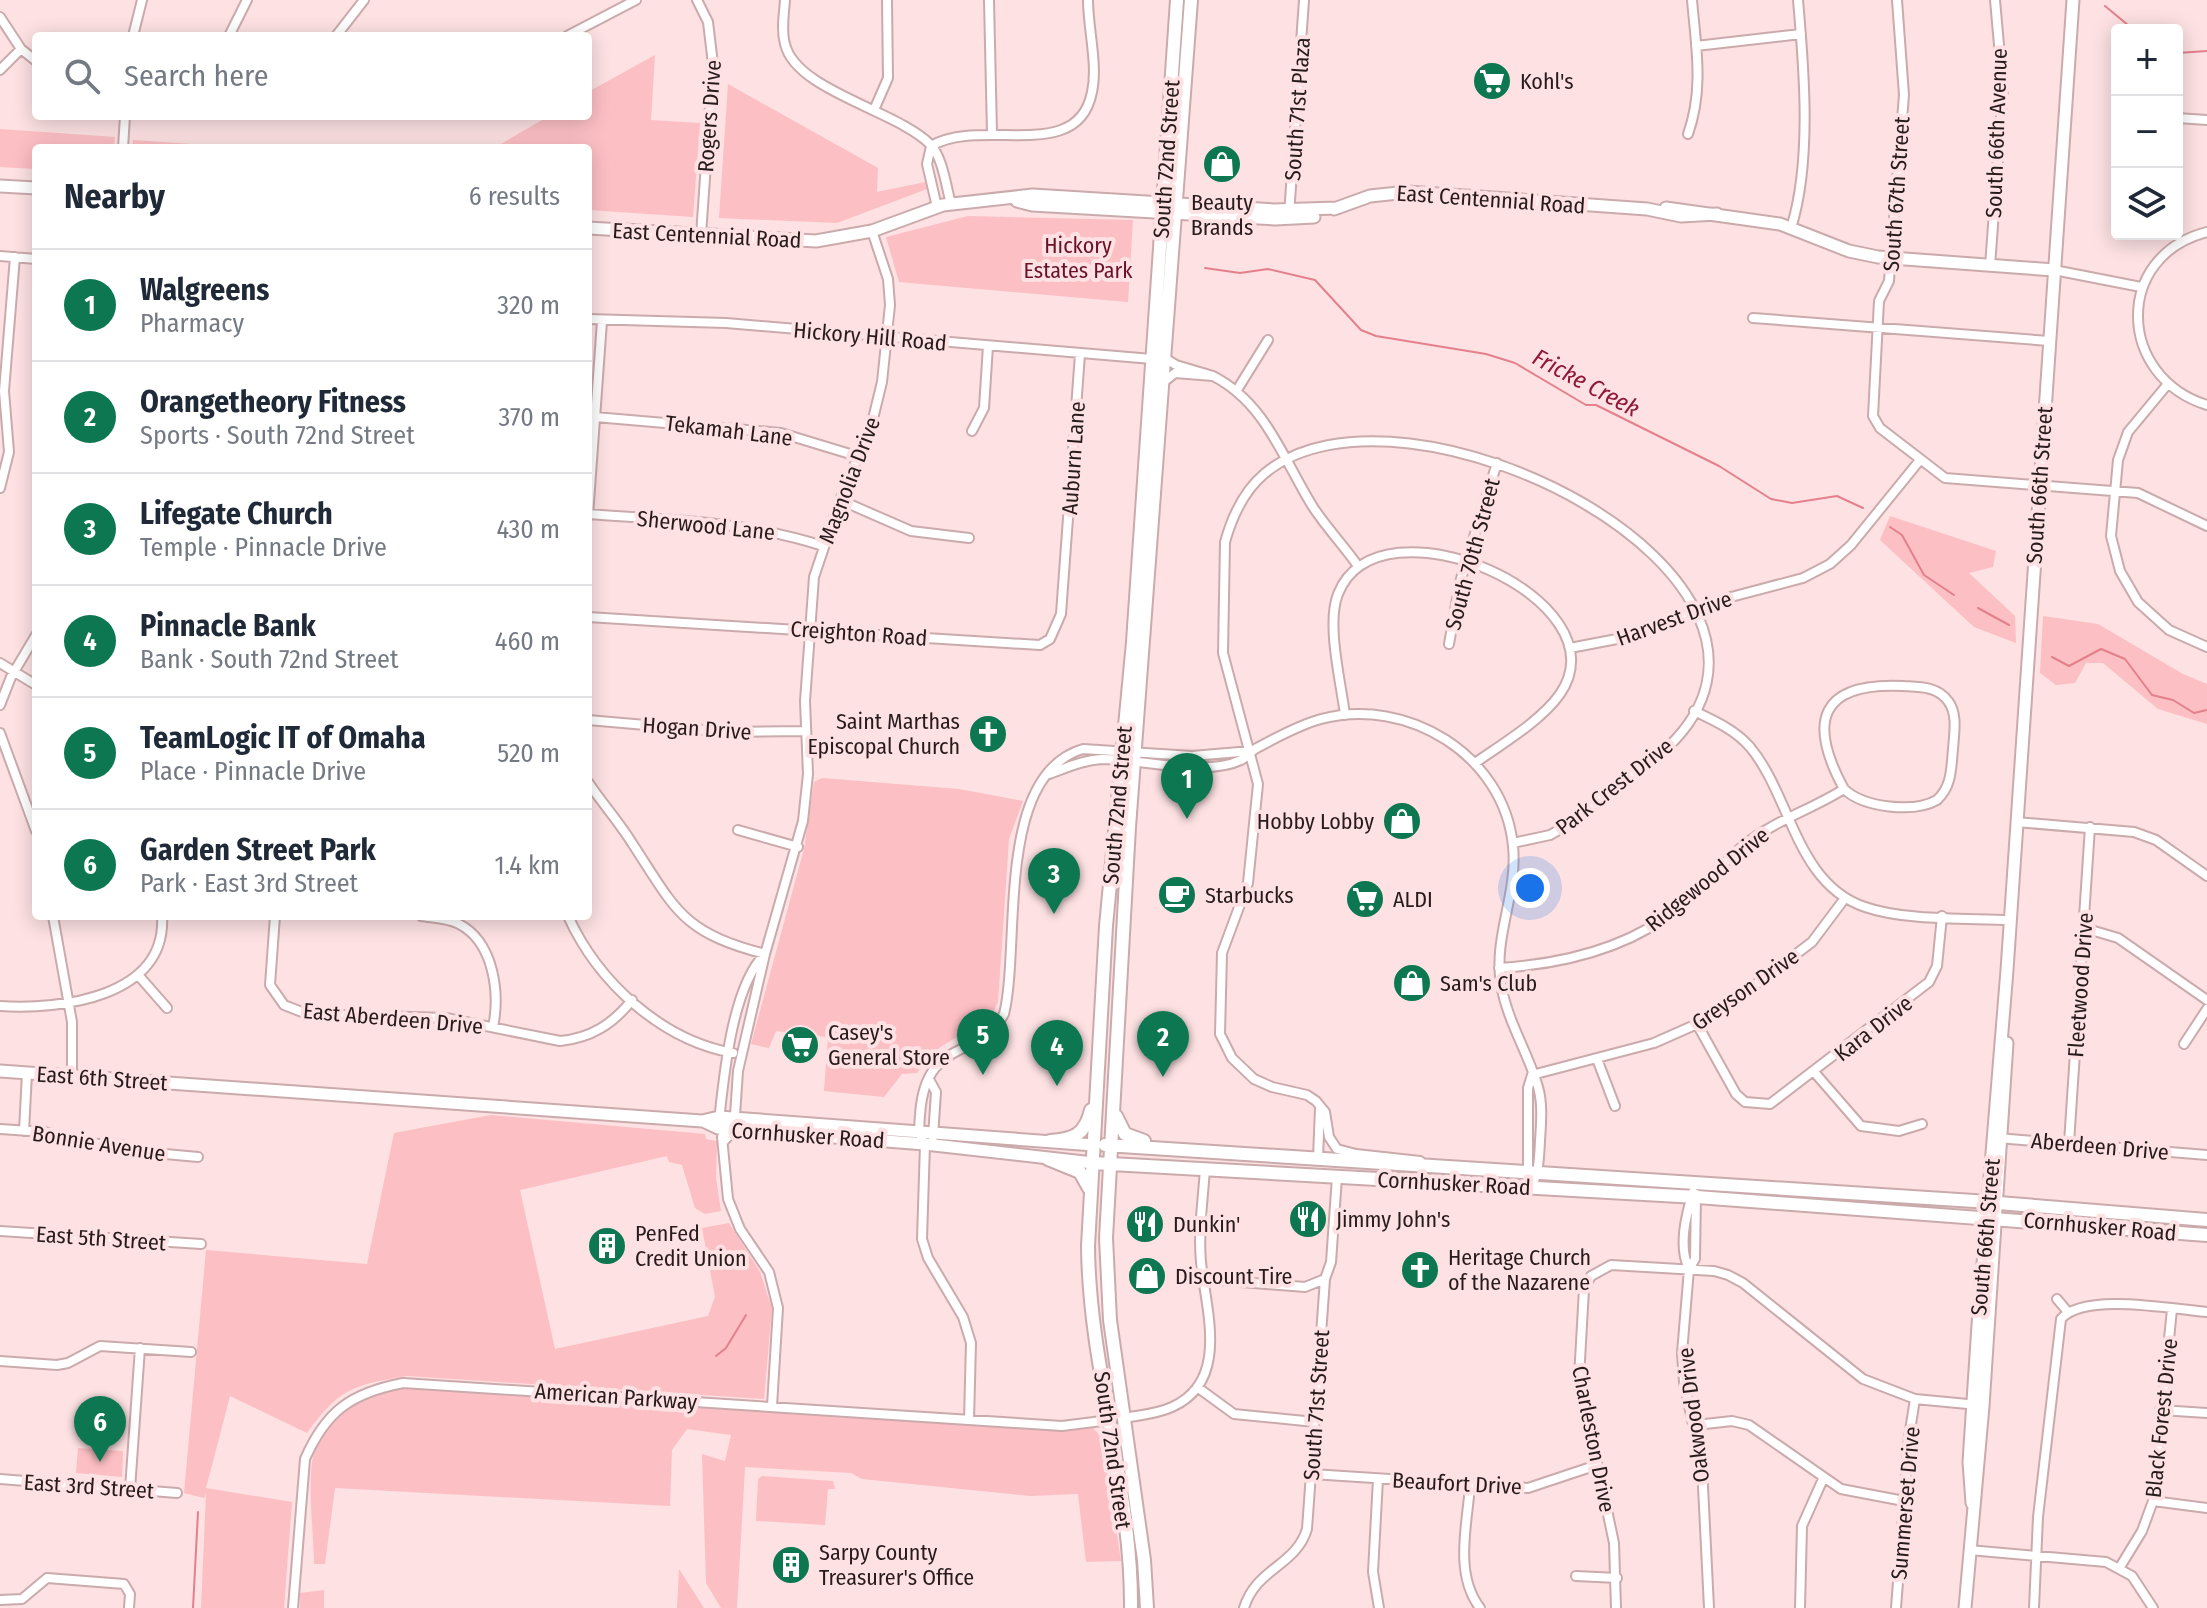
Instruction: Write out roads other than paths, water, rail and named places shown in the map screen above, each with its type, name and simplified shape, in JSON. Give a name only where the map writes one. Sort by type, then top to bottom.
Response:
[{"type":"main road","name":"South 72nd Street","points":[[1131,1608],[1130,1563],[1088,1267],[1105,938],[1133,642],[1177,0]]},
{"type":"main road","name":"South 72nd Street","points":[[1147,1608],[1138,1512],[1108,1298],[1108,1206],[1136,756],[1191,0]]},
{"type":"main road","points":[[1050,1141],[1070,1140],[1081,1133],[1087,1125],[1097,1092]]},
{"type":"main road","points":[[1114,1108],[1121,1130],[1134,1140],[1286,1150],[1318,1158]]},
{"type":"main road","name":"Cornhusker Road","points":[[1094,1145],[1992,1202],[2207,1220]]},
{"type":"main road","points":[[1048,1159],[1080,1172],[1091,1193]]},
{"type":"main road","name":"Cornhusker Road","points":[[1093,1163],[1694,1197],[2207,1235]]},
{"type":"main road","points":[[1108,1206],[1123,1174],[1146,1166]]},
{"type":"main road","points":[[1337,1177],[1347,1169],[1409,1173],[1465,1170]]},
{"type":"main road","points":[[1092,1312],[1106,1350],[1115,1407],[1124,1418]]},
{"type":"main road","points":[[1110,1420],[1118,1426],[1129,1488],[1138,1512]]},
{"type":"street","points":[[134,32],[141,0]]},
{"type":"street","points":[[231,32],[247,0]]},
{"type":"street","points":[[339,32],[364,0]]},
{"type":"street","points":[[575,32],[636,0]]},
{"type":"street","name":"Rogers Drive","points":[[697,0],[709,29],[713,64],[701,235]]},
{"type":"street","points":[[785,0],[785,46],[793,61],[810,75],[931,146],[951,204]]},
{"type":"street","points":[[874,110],[888,78],[887,0]]},
{"type":"street","points":[[989,0],[992,133]]},
{"type":"street","points":[[931,146],[952,136],[1055,134],[1083,116],[1093,89],[1088,0]]},
{"type":"street","name":"South 71st Plaza","points":[[1289,215],[1304,0]]},
{"type":"street","points":[[1688,134],[1698,107],[1692,0]]},
{"type":"street","points":[[1791,228],[1798,202],[1806,79],[1798,0]]},
{"type":"street","name":"South 67th Street","points":[[1897,0],[1904,95],[1889,281],[1879,301],[1873,416],[1880,428],[1920,460]]},
{"type":"street","name":"South 66th Avenue","points":[[1990,266],[2003,90],[1995,0]]},
{"type":"street","name":"South 66th Street","points":[[1965,1608],[1972,1503],[1969,1462],[1978,1405],[1997,1138],[2073,0]]},
{"type":"street","points":[[0,17],[21,49],[32,58]]},
{"type":"street","points":[[1696,46],[1801,34]]},
{"type":"street","points":[[0,70],[21,49]]},
{"type":"street","points":[[2183,118],[2207,120]]},
{"type":"street","points":[[123,144],[125,120]]},
{"type":"street","points":[[931,146],[927,164],[937,207]]},
{"type":"street","points":[[0,186],[32,188]]},
{"type":"street","name":"East Centennial Road","points":[[592,228],[816,241],[872,231],[937,207],[1011,199],[1032,205],[1163,207],[1311,218],[1370,196],[1408,192],[1647,209],[1681,208],[1751,217],[1791,228],[1849,251],[1891,259],[2054,270]]},
{"type":"street","name":"Magnolia Drive","points":[[765,954],[798,847],[808,774],[805,731],[814,577],[840,500],[860,457],[882,382],[888,338],[888,279],[872,231]]},
{"type":"street","points":[[2207,232],[2178,243],[2157,262],[2141,287],[2139,335],[2146,355],[2167,385],[2189,399],[2207,405]]},
{"type":"street","points":[[0,256],[32,259]]},
{"type":"street","points":[[0,488],[9,452],[4,391],[15,257]]},
{"type":"street","points":[[2054,270],[2141,287]]},
{"type":"street","points":[[1753,318],[2049,341]]},
{"type":"street","name":"Hickory Hill Road","points":[[592,320],[726,323],[1152,359]]},
{"type":"street","points":[[592,459],[602,321]]},
{"type":"street","points":[[1237,390],[1268,340]]},
{"type":"street","points":[[972,431],[984,408],[988,346]]},
{"type":"street","name":"Auburn Lane","points":[[1065,563],[1080,354]]},
{"type":"street","points":[[1166,359],[1213,376],[1237,390],[1266,423],[1314,508],[1358,566]]},
{"type":"street","points":[[1165,381],[1175,373],[1213,376]]},
{"type":"street","points":[[2167,385],[2128,432],[2118,460],[2111,536],[2120,571],[2138,602],[2169,630],[2207,647]]},
{"type":"street","name":"Tekamah Lane","points":[[595,417],[781,433],[860,457]]},
{"type":"street","points":[[1465,1170],[1343,1152],[1330,1141],[1327,1119],[1320,1107],[1307,1095],[1272,1087],[1246,1073],[1225,1046],[1218,1027],[1222,953],[1245,896],[1252,863],[1258,784],[1223,653],[1225,542],[1230,525],[1250,489],[1264,474],[1286,460],[1324,447],[1382,444],[1434,448],[1497,463],[1544,480],[1595,508],[1637,540],[1672,575],[1697,611]]},
{"type":"street","points":[[1920,460],[1945,478],[2138,493],[2207,526]]},
{"type":"street","name":"Harvest Drive","points":[[1570,648],[1643,634],[1731,597],[1803,578],[1830,564],[1851,545],[1920,460]]},
{"type":"street","name":"South 70th Street","points":[[1449,644],[1453,610],[1497,463]]},
{"type":"street","points":[[840,500],[911,531],[969,538]]},
{"type":"street","name":"Sherwood Lane","points":[[592,515],[727,524],[784,534],[823,546]]},
{"type":"street","points":[[1345,715],[1335,605],[1338,592],[1358,566],[1392,551],[1466,562],[1516,585],[1542,602],[1556,616],[1570,648],[1568,675],[1561,693],[1548,707],[1475,763]]},
{"type":"street","name":"Creighton Road","points":[[592,617],[1040,645],[1050,639],[1058,627],[1065,563]]},
{"type":"street","name":"Park Crest Drive","points":[[1513,843],[1550,835],[1566,826],[1668,747],[1694,711],[1707,663],[1706,645],[1697,611]]},
{"type":"street","points":[[0,705],[14,672],[32,642]]},
{"type":"street","points":[[0,663],[32,683]]},
{"type":"street","points":[[1873,685],[1923,687],[1943,695],[1955,717],[1951,775],[1937,800],[1916,807],[1904,806],[1863,801],[1844,789],[1828,756],[1823,737],[1833,702],[1850,690],[1873,685]]},
{"type":"street","points":[[1694,711],[1727,727],[1749,746],[1819,874],[1845,898],[1877,910],[2010,920]]},
{"type":"street","points":[[969,1420],[971,1343],[963,1317],[928,1258],[922,1239],[925,1144],[919,1132],[921,1091],[941,1060],[992,1031],[1004,1014],[1020,836],[1033,798],[1049,775],[1091,760],[1121,755],[1209,765],[1241,760],[1251,751],[1302,727],[1345,715],[1394,716],[1421,725],[1451,742],[1475,763],[1495,792],[1513,843],[1514,879],[1501,932],[1499,968],[1503,998],[1538,1087],[1541,1114],[1531,1188]]},
{"type":"street","name":"Hogan Drive","points":[[592,720],[726,732],[805,731]]},
{"type":"street","points":[[0,733],[32,820]]},
{"type":"street","points":[[592,787],[631,840],[663,895],[682,917],[719,940],[765,954]]},
{"type":"street","name":"Ridgewood Drive","points":[[1499,968],[1540,965],[1609,947],[1646,930],[1680,907],[1741,847],[1789,817],[1844,789]]},
{"type":"street","points":[[2016,822],[2134,832],[2156,840],[2207,876]]},
{"type":"street","name":"Fleetwood Drive","points":[[2069,1143],[2090,827]]},
{"type":"street","points":[[738,830],[798,847]]},
{"type":"street","name":"Greyson Drive","points":[[1532,1075],[1654,1043],[1697,1024],[1730,1004],[1812,942],[1826,928],[1845,898]]},
{"type":"street","name":"Kara Drive","points":[[1697,1024],[1736,1094],[1758,1105],[1780,1100],[1929,982],[1939,956],[1942,916]]},
{"type":"street","points":[[54,920],[73,1033],[72,1076]]},
{"type":"street","points":[[0,1006],[38,1007],[115,989],[139,976],[157,951],[161,920]]},
{"type":"street","name":"East Aberdeen Drive","points":[[274,920],[268,972],[270,985],[284,1005],[307,1014],[446,1018],[541,1039],[574,1040],[607,1026],[632,1000]]},
{"type":"street","points":[[445,920],[457,922],[472,932],[480,945],[496,992],[493,1027]]},
{"type":"street","points":[[570,920],[589,956],[632,1000],[669,1030],[702,1046],[742,1054]]},
{"type":"street","points":[[2084,928],[2118,938],[2207,1000]]},
{"type":"street","points":[[765,954],[750,973],[729,1052],[718,1123],[724,1141],[722,1171],[728,1199],[740,1229],[769,1272],[778,1308],[772,1406]]},
{"type":"street","points":[[724,1141],[734,1124],[742,1054],[765,954]]},
{"type":"street","points":[[139,976],[167,1008]]},
{"type":"street","points":[[2184,1044],[2207,1009]]},
{"type":"street","points":[[1597,1059],[1615,1106]]},
{"type":"street","name":"East 6th Street","points":[[0,1071],[203,1085]]},
{"type":"street","points":[[24,1131],[27,1073]]},
{"type":"street","points":[[1815,1073],[1861,1126],[1899,1131],[1922,1124]]},
{"type":"street","points":[[925,1144],[935,1133],[936,1092],[930,1081]]},
{"type":"street","name":"Cornhusker Road","points":[[203,1085],[718,1123],[919,1132],[1094,1145]]},
{"type":"street","points":[[1318,1158],[1320,1107]]},
{"type":"street","name":"Cornhusker Road","points":[[734,1124],[1093,1163]]},
{"type":"street","name":"Bonnie Avenue","points":[[0,1129],[45,1132],[78,1143],[121,1145],[154,1153],[198,1157]]},
{"type":"street","name":"Aberdeen Drive","points":[[1997,1138],[2207,1155]]},
{"type":"street","points":[[1124,1418],[1176,1405],[1197,1387],[1208,1366],[1211,1350],[1200,1252],[1205,1169]]},
{"type":"street","name":"South 71st Street","points":[[1244,1608],[1260,1578],[1291,1556],[1304,1539],[1312,1474],[1325,1279],[1331,1262],[1337,1177]]},
{"type":"street","name":"Oakwood Drive","points":[[1695,1183],[1683,1258],[1689,1269],[1682,1353],[1684,1382],[1696,1425],[1709,1563],[1709,1608]]},
{"type":"street","name":"East 5th Street","points":[[0,1231],[201,1244]]},
{"type":"street","name":"Charleston Drive","points":[[1616,1608],[1614,1543],[1579,1378],[1584,1289],[1591,1276],[1611,1265],[1714,1271],[1743,1283],[1845,1368],[1882,1388],[1915,1399],[1978,1405]]},
{"type":"street","points":[[1203,1279],[1305,1287],[1325,1279]]},
{"type":"street","points":[[2057,1299],[2067,1311]]},
{"type":"street","points":[[2034,1608],[2055,1343],[2061,1319],[2067,1311],[2087,1304],[2207,1312]]},
{"type":"street","name":"Black Forest Drive","points":[[2120,1567],[2142,1531],[2153,1501],[2172,1309]]},
{"type":"street","points":[[0,1361],[57,1365],[100,1346],[191,1352]]},
{"type":"street","points":[[130,1489],[140,1348]]},
{"type":"street","name":"American Parkway","points":[[293,1608],[305,1459],[331,1415],[363,1392],[403,1383],[1062,1426],[1110,1420]]},
{"type":"street","points":[[1197,1387],[1234,1414],[1315,1422]]},
{"type":"street","name":"Summerset Drive","points":[[1896,1608],[1915,1399]]},
{"type":"street","points":[[2160,1410],[2207,1413]]},
{"type":"street","points":[[1696,1425],[1732,1421],[1749,1425],[1823,1479],[1859,1494],[1904,1501]]},
{"type":"street","name":"Beaufort Drive","points":[[1312,1474],[1528,1488],[1549,1484],[1597,1465]]},
{"type":"street","name":"East 3rd Street","points":[[0,1479],[177,1493]]},
{"type":"street","points":[[1378,1479],[1373,1572],[1379,1608]]},
{"type":"street","points":[[1800,1608],[1802,1526],[1823,1479]]},
{"type":"street","points":[[1470,1486],[1464,1577],[1480,1608]]},
{"type":"street","points":[[2153,1501],[2207,1508]]},
{"type":"street","points":[[1969,1550],[2091,1558],[2120,1567],[2144,1590],[2153,1608]]},
{"type":"street","points":[[1576,1576],[1617,1578]]},
{"type":"street","points":[[0,1600],[15,1601],[47,1578],[124,1584],[130,1594],[129,1608]]},
{"type":"waterway","points":[[2105,6],[2127,24]]},
{"type":"waterway","points":[[2183,53],[2207,51]]},
{"type":"waterway","name":"Fricke Creek","points":[[1205,268],[1240,273],[1268,269],[1315,280],[1361,330],[1376,336],[1486,354],[1515,363],[1586,405],[1596,405],[1719,466],[1771,499],[1792,503],[1837,496],[1863,508]]},
{"type":"waterway","name":"Fricke Creek","points":[[1890,527],[1902,535],[1924,575],[1954,595]]},
{"type":"waterway","name":"Fricke Creek","points":[[1978,608],[2009,625]]},
{"type":"waterway","name":"Fricke Creek","points":[[2052,657],[2069,666],[2101,649],[2125,659],[2152,695],[2173,700],[2194,713],[2207,710]]},
{"type":"waterway","points":[[716,1356],[726,1348],[746,1315]]},
{"type":"waterway","points":[[193,1608],[198,1512]]},
{"type":"place","name":"Kohl's","points":[[1492,81]]},
{"type":"place","name":"Beauty Brands","points":[[1222,164]]},
{"type":"place","name":"Saint Marthas Episcopal Church","points":[[988,734]]},
{"type":"place","name":"Walgreens","points":[[1187,819]]},
{"type":"place","name":"Hobby Lobby","points":[[1402,821]]},
{"type":"place","name":"Starbucks","points":[[1177,895]]},
{"type":"place","name":"ALDI","points":[[1365,899]]},
{"type":"place","name":"Lifegate Church","points":[[1054,914]]},
{"type":"place","name":"Sam's Club","points":[[1412,983]]},
{"type":"place","name":"Casey's General Store","points":[[800,1045]]},
{"type":"place","name":"TeamLogic IT of Omaha","points":[[983,1075]]},
{"type":"place","name":"Orangetheory Fitness","points":[[1163,1077]]},
{"type":"place","name":"Pinnacle Bank","points":[[1057,1086]]},
{"type":"place","name":"Jimmy John's","points":[[1308,1219]]},
{"type":"place","name":"Dunkin'","points":[[1145,1224]]},
{"type":"place","name":"PenFed Credit Union","points":[[607,1246]]},
{"type":"place","name":"Heritage Church of the Nazarene","points":[[1420,1270]]},
{"type":"place","name":"Discount Tire","points":[[1147,1276]]},
{"type":"place","name":"Garden Street Park","points":[[100,1462]]},
{"type":"place","name":"Sarpy County Treasurer's Office","points":[[791,1565]]},
{"type":"park label","name":"Hickory Estates Park","points":[[1078,258]]}]
